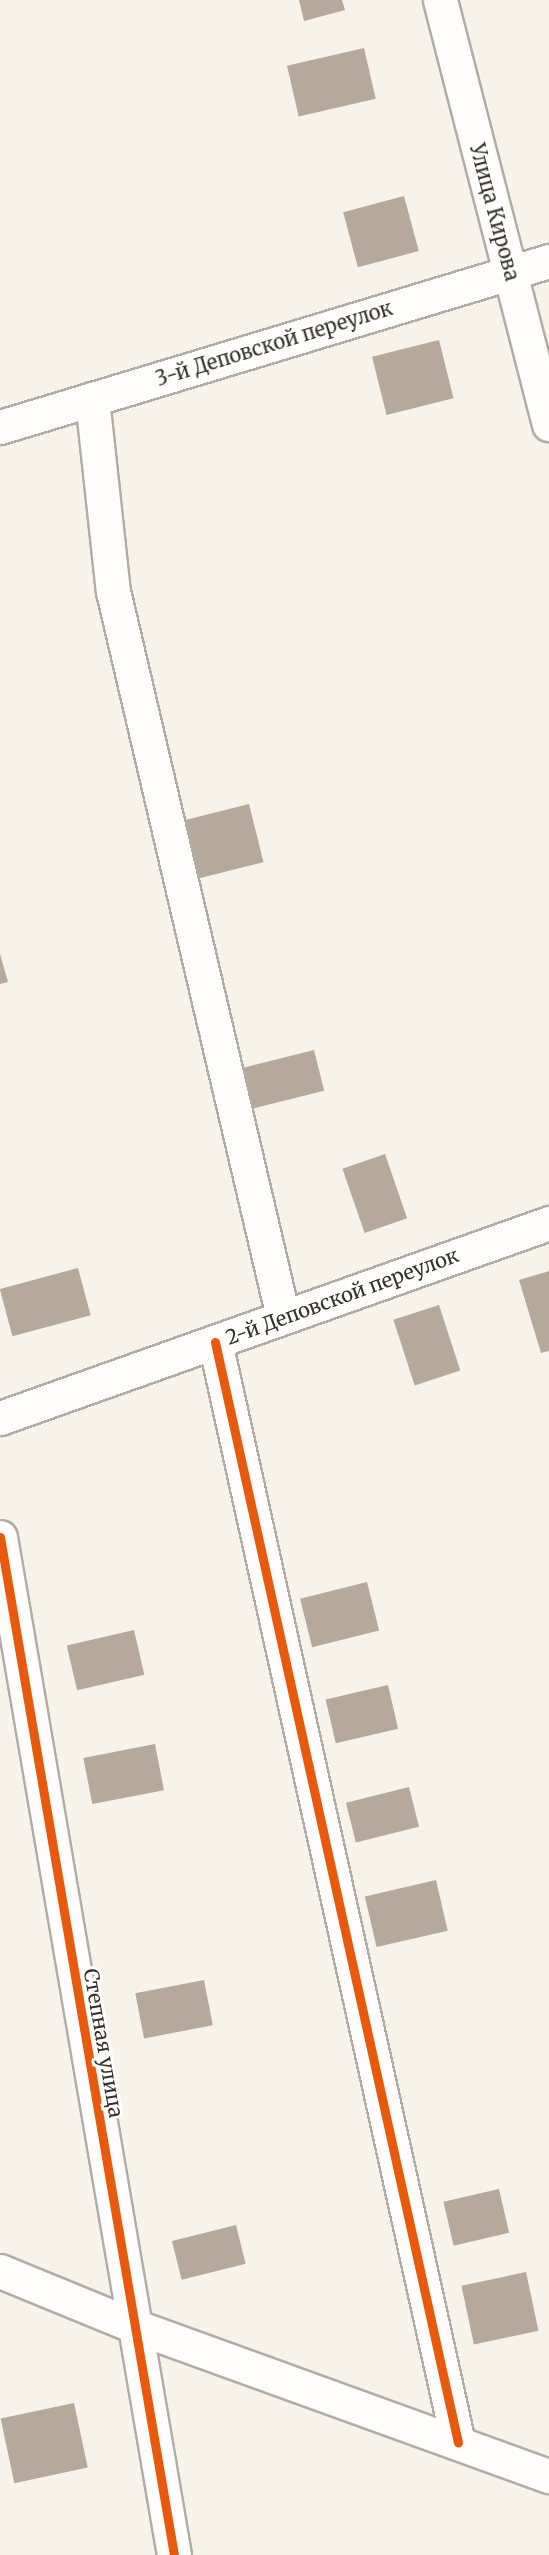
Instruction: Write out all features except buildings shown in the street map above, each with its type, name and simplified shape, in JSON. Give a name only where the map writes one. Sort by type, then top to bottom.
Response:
[{"type":"street","name":"Улица Кирова","points":[[440,0],[549,424]]},
{"type":"street","name":"3-й Деповской переулок","points":[[0,427],[549,261]]},
{"type":"street","points":[[92,399],[113,591],[283,1317]]},
{"type":"street","name":"2-й Деповской переулок","points":[[0,1418],[549,1222]]},
{"type":"street","points":[[214,1342],[458,2443]]},
{"type":"street","name":"Степная улица","points":[[0,1537],[174,2555]]},
{"type":"street","points":[[0,2271],[134,2326],[549,2476]]},
{"type":"cycle path","points":[[215,1342],[458,2443]]},
{"type":"cycle path","points":[[0,1537],[174,2555]]}]
